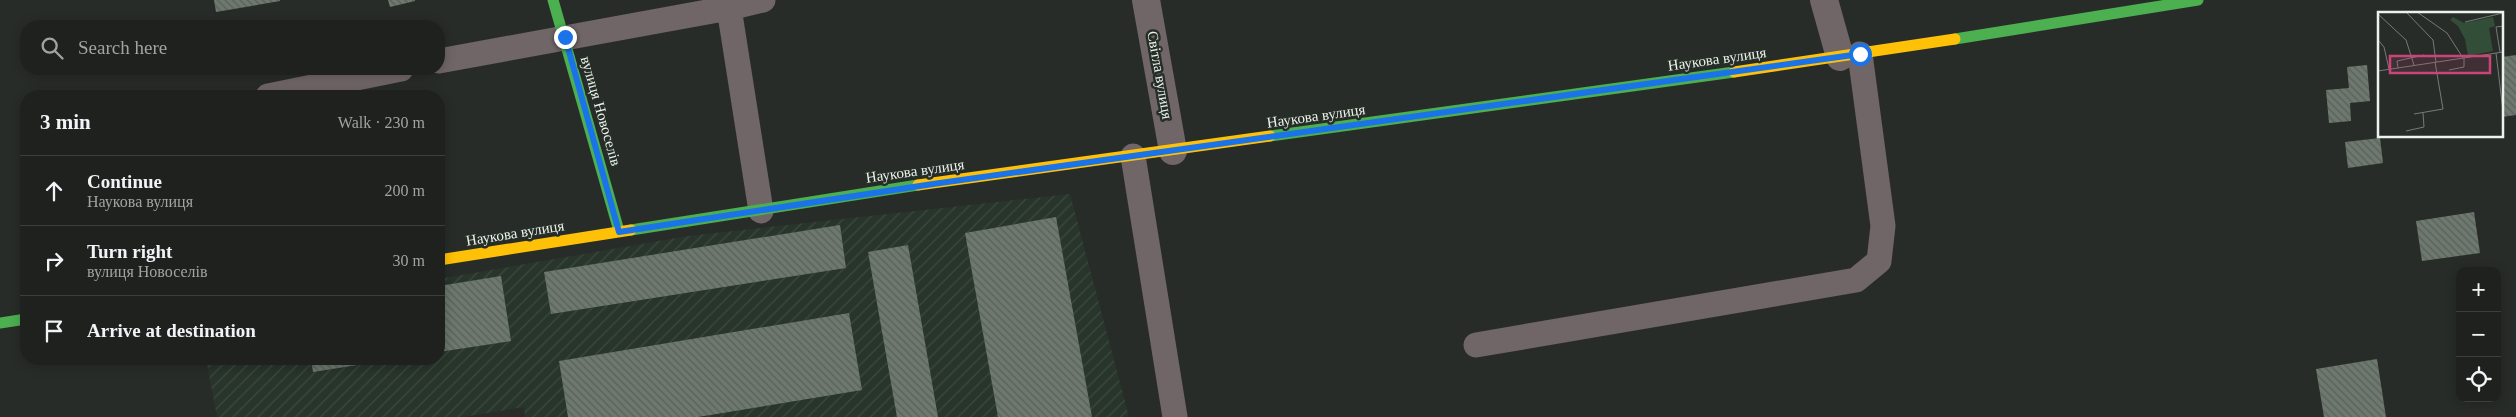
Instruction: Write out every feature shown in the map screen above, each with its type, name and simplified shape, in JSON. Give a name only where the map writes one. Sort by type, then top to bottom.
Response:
[{"type":"street","name":"вулиця Новоселів","points":[[552,0],[565,37],[619,232]]},
{"type":"street","name":"Світла вулиця","points":[[1146,0],[1173,151]]},
{"type":"street","points":[[1824,0],[1850,55]]},
{"type":"street","name":"Наукова вулиця","points":[[445,259],[895,189],[1850,55],[2198,0]]},
{"type":"street","points":[[0,323],[20,320]]},
{"type":"lane","points":[[445,60],[729,8],[763,0]]},
{"type":"lane","points":[[729,8],[761,211]]},
{"type":"lane","points":[[1476,345],[1856,280],[1879,261],[1884,226],[1850,55]]},
{"type":"lane","points":[[298,90],[371,75]]},
{"type":"lane","points":[[1133,156],[1175,417]]},
{"type":"shaded area","points":[[1070,194],[1129,417],[525,417],[524,407],[463,417],[217,417],[207,365],[445,365],[445,278],[688,236]]},
{"type":"building","points":[[214,0],[280,0],[280,1],[216,12]]},
{"type":"building","points":[[388,0],[415,0],[415,1],[390,7]]},
{"type":"building","points":[[2516,55],[2516,115],[2504,117],[2504,57]]},
{"type":"building","points":[[2367,65],[2370,101],[2350,103],[2351,121],[2329,123],[2326,90],[2349,88],[2347,67]]},
{"type":"building","points":[[2380,138],[2383,163],[2348,168],[2345,142]]},
{"type":"building","points":[[2474,212],[2480,253],[2422,261],[2416,221]]},
{"type":"building","points":[[1056,217],[1092,417],[998,417],[965,233]]},
{"type":"building","points":[[840,225],[846,268],[551,314],[544,272]]},
{"type":"building","points":[[908,245],[938,417],[897,417],[868,252]]},
{"type":"building","points":[[501,276],[511,341],[445,351],[445,285]]},
{"type":"building","points":[[849,313],[862,390],[698,417],[568,417],[559,361]]},
{"type":"building","points":[[2377,359],[2386,417],[2324,417],[2316,369]]},
{"type":"building","points":[[312,365],[357,365],[313,372]]},
{"type":"traffic: fast","points":[[553,0],[619,231]]},
{"type":"traffic: fast","points":[[1955,39],[2198,0]]},
{"type":"traffic: fast","points":[[1270,136],[1734,72]]},
{"type":"traffic: fast","points":[[631,230],[918,185]]},
{"type":"traffic: fast","points":[[0,323],[20,320]]},
{"type":"traffic: slow","points":[[1734,72],[1955,39]]},
{"type":"traffic: slow","points":[[918,185],[1270,136]]},
{"type":"traffic: slow","points":[[445,259],[631,230]]},
{"type":"route","points":[[565,37],[619,232],[933,184],[1860,54]]}]
